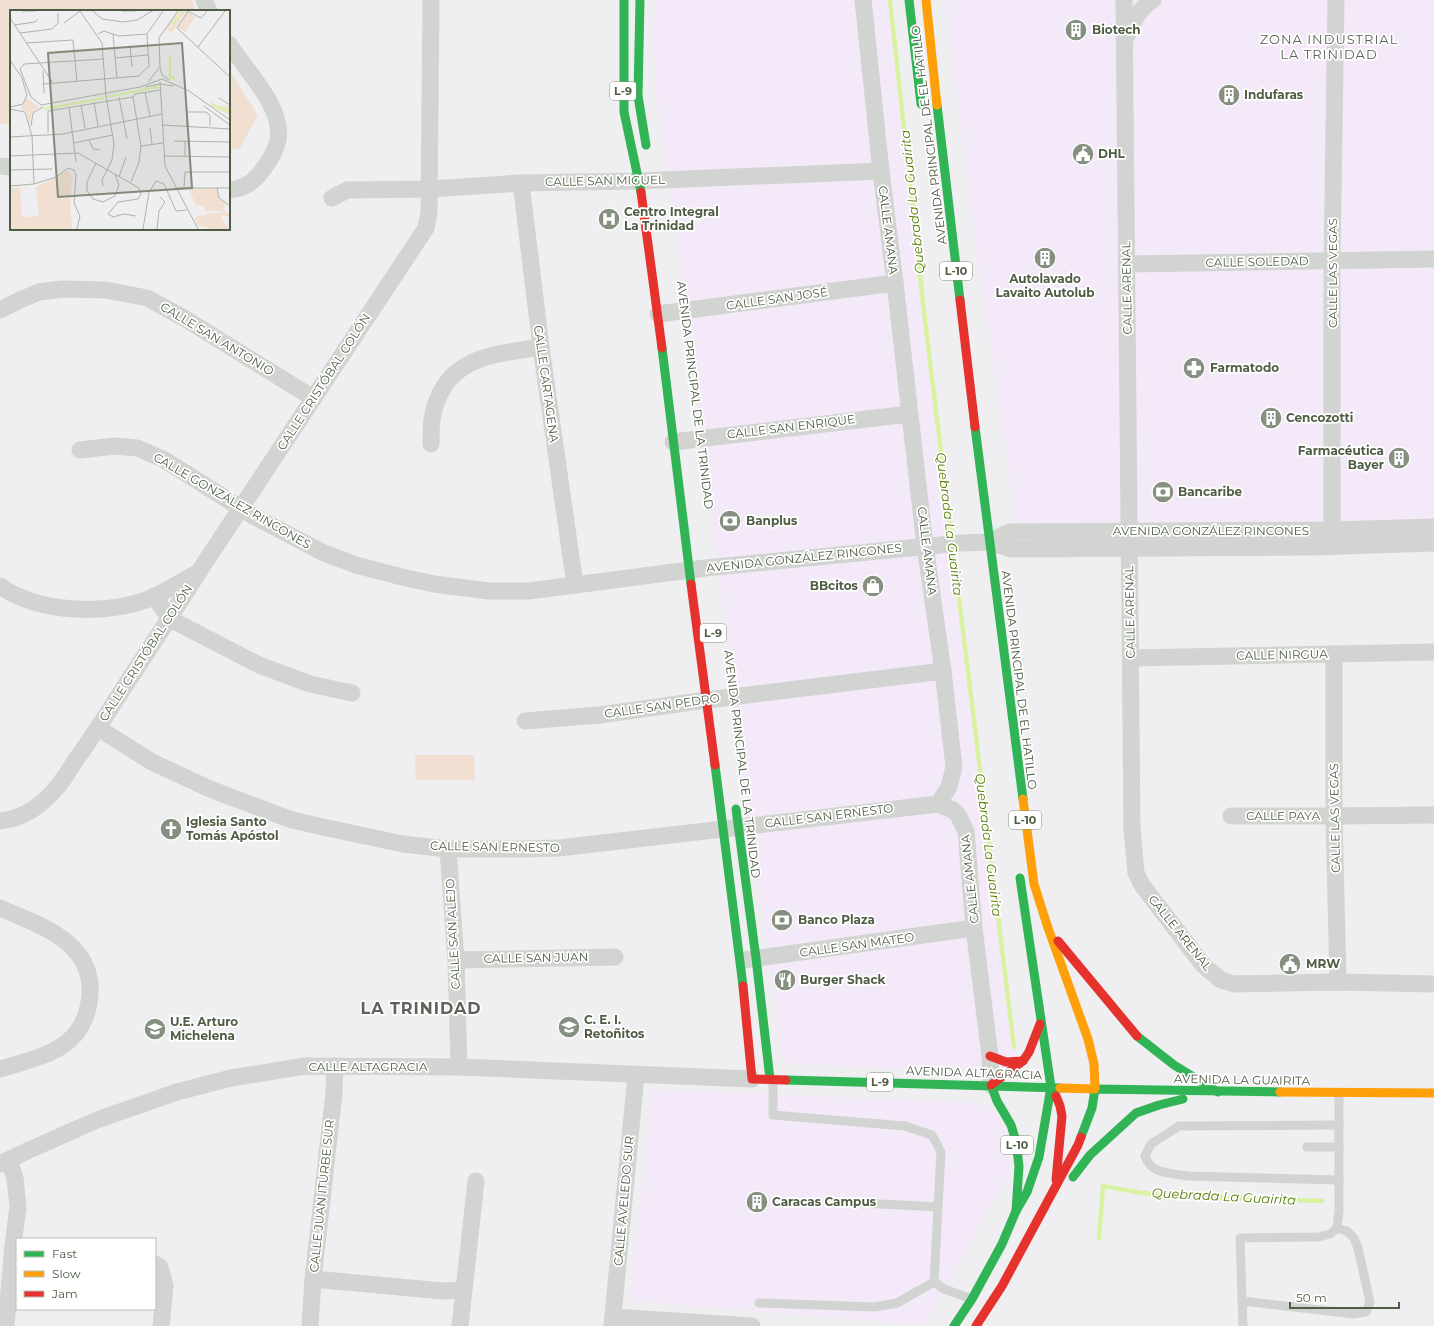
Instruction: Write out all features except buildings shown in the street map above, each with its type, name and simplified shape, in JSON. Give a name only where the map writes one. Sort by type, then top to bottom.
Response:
[{"type":"main road","name":"AVENIDA PRINCIPAL DE LA TRINIDAD","points":[[624,0],[623,100],[627,126],[651,181],[702,568],[718,699],[731,828],[748,959],[771,1080]]},
{"type":"main road","name":"L-9","points":[[640,0],[638,96],[647,153]]},
{"type":"main road","name":"AVENIDA PRINCIPAL DE EL HATILLO","points":[[909,0],[922,116]]},
{"type":"main road","name":"AVENIDA PRINCIPAL DE EL HATILLO","points":[[926,0],[974,542],[1034,884],[1040,906],[1086,1035],[1096,1076],[1092,1108],[1078,1145],[1002,1286],[976,1326]]},
{"type":"main road","name":"AVENIDA PRINCIPAL DE LA TRINIDAD","points":[[735,803],[731,828],[748,959],[752,1079]]},
{"type":"main road","name":"L-10","points":[[954,1326],[972,1299],[1002,1244],[1016,1212],[1027,1192],[1039,1157],[1051,1087],[1019,872]]},
{"type":"main road","name":"L-10","points":[[1049,930],[1134,1033],[1146,1044],[1176,1066],[1218,1092]]},
{"type":"main road","points":[[991,1085],[1023,1061],[1029,1052],[1041,1022]]},
{"type":"main road","points":[[990,1056],[1002,1062],[1023,1061]]},
{"type":"main road","name":"AVENIDA ALTAGRACIA","points":[[752,1079],[1051,1087]]},
{"type":"main road","name":"L-10","points":[[991,1085],[997,1101],[1011,1125],[1016,1141],[1018,1166],[1016,1212]]},
{"type":"main road","points":[[1051,1087],[1060,1103],[1061,1118],[1055,1170],[1056,1187],[1073,1178],[1090,1155],[1136,1113],[1159,1104],[1218,1092]]},
{"type":"main road","name":"AVENIDA LA GUAIRITA","points":[[1051,1087],[1218,1092],[1434,1093]]},
{"type":"street","points":[[204,0],[209,10]]},
{"type":"street","name":"CALLE CRISTÓBAL COLÓN","points":[[0,821],[15,818],[27,813],[38,806],[60,784],[426,228],[429,213],[431,0]]},
{"type":"street","name":"CALLE AMANA","points":[[863,0],[881,171],[954,767],[949,787],[938,804],[953,810],[960,819],[966,831],[974,928],[990,1056],[991,1085]]},
{"type":"street","name":"CALLE ARENAL","points":[[1124,0],[1132,829],[1136,873],[1142,885],[1203,966],[1221,980],[1234,984],[1338,982],[1434,984]]},
{"type":"street","points":[[1124,42],[1138,13],[1147,3],[1153,0]]},
{"type":"street","name":"CALLE LAS VEGAS","points":[[1332,538],[1332,261],[1336,0]]},
{"type":"street","points":[[230,46],[268,98],[274,110],[279,129],[278,141],[273,153],[261,173],[252,182],[244,187],[230,190]]},
{"type":"street","name":"CALLE SAN MIGUEL","points":[[332,198],[347,190],[429,189],[521,183],[651,181],[881,171]]},
{"type":"street","name":"CALLE CARTAGENA","points":[[521,183],[541,347],[575,586]]},
{"type":"street","name":"CALLE SOLEDAD","points":[[1127,264],[1434,259]]},
{"type":"street","name":"CALLE SAN JOSÉ","points":[[669,313],[895,283]]},
{"type":"street","name":"CALLE SAN ANTONIO","points":[[0,310],[39,292],[62,289],[106,290],[147,298],[184,318],[313,398]]},
{"type":"street","points":[[431,444],[432,419],[437,402],[441,392],[454,374],[467,364],[483,358],[500,353],[541,347]]},
{"type":"street","name":"CALLE SAN ENRIQUE","points":[[684,440],[910,414]]},
{"type":"street","name":"CALLE GONZÁLEZ RINCONES","points":[[80,450],[115,446],[137,448],[164,459],[241,509],[324,553],[356,565],[402,578],[489,591],[529,591],[702,568]]},
{"type":"street","name":"AVENIDA GONZÁLEZ RINCONES","points":[[974,542],[1012,549],[1129,549],[1332,538],[1434,527]]},
{"type":"street","name":"AVENIDA GONZÁLEZ RINCONES","points":[[702,568],[974,542],[1010,532],[1130,532],[1332,538],[1434,543]]},
{"type":"street","points":[[0,586],[25,599],[47,606],[96,609],[121,607],[151,598],[198,573]]},
{"type":"street","points":[[151,598],[159,616],[170,619],[259,665],[310,684],[352,693]]},
{"type":"street","name":"CALLE NIRGUA","points":[[1131,658],[1434,652]]},
{"type":"street","name":"CALLE LAS VEGAS","points":[[1334,654],[1334,816],[1338,982]]},
{"type":"street","name":"CALLE SAN PEDRO","points":[[525,721],[599,715],[943,671]]},
{"type":"street","name":"CALLE SAN ERNESTO","points":[[98,728],[152,762],[210,789],[289,819],[347,833],[396,842],[448,849],[522,850],[559,848],[938,804]]},
{"type":"street","name":"CALLE PAYA","points":[[1231,816],[1434,815]]},
{"type":"street","name":"CALLE SAN ALEJO","points":[[448,849],[456,960],[459,1068]]},
{"type":"street","points":[[0,908],[58,936],[74,948],[89,973],[90,987],[86,1015],[69,1041],[55,1050],[35,1059],[0,1069]]},
{"type":"street","name":"CALLE SAN MATEO","points":[[748,959],[974,928]]},
{"type":"street","name":"CALLE SAN JUAN","points":[[456,960],[615,957]]},
{"type":"street","name":"CALLE ALTAGRACIA","points":[[5,1162],[98,1120],[177,1092],[231,1078],[305,1066],[459,1068],[752,1079]]},
{"type":"street","name":"CALLE JUAN ITURBE SUR","points":[[310,1326],[334,1093],[335,1066]]},
{"type":"street","name":"CALLE AVELEDO SUR","points":[[612,1322],[636,1075]]},
{"type":"street","points":[[5,1162],[15,1178],[18,1208],[6,1326]]},
{"type":"street","points":[[460,1326],[476,1181]]},
{"type":"street","points":[[156,1265],[160,1267],[165,1286],[161,1326]]},
{"type":"street","points":[[314,1279],[443,1290],[463,1290]]},
{"type":"street","points":[[612,1322],[752,1326]]},
{"type":"lane","points":[[771,1080],[773,1115],[905,1126],[932,1135],[941,1152],[934,1282]]},
{"type":"lane","points":[[1243,1326],[1240,1238],[1318,1237],[1330,1234],[1337,1228],[1339,1217],[1339,1093]]},
{"type":"lane","points":[[1339,1124],[1179,1126],[1151,1144],[1145,1156],[1148,1164],[1154,1169],[1166,1173],[1188,1176],[1339,1180]]},
{"type":"lane","points":[[1307,1147],[1339,1146]]},
{"type":"lane","points":[[843,1202],[938,1207]]},
{"type":"lane","points":[[1242,1301],[1354,1314],[1366,1312],[1370,1302],[1358,1248],[1354,1238],[1347,1231],[1337,1228]]},
{"type":"lane","points":[[934,1282],[944,1289],[972,1299]]},
{"type":"lane","points":[[759,1303],[874,1307],[897,1303],[934,1282]]},
{"type":"shaded area","points":[[0,0],[192,0],[196,10],[10,10],[10,125],[0,123]]},
{"type":"shaded area","points":[[655,0],[892,0],[902,142],[927,325],[1018,1061],[1002,1073],[790,1064],[784,1061],[737,724],[683,283],[656,97],[654,46]]},
{"type":"shaded area","points":[[945,0],[1434,0],[1434,523],[1127,522],[1027,525],[1019,523],[1015,517],[988,327],[978,268]]},
{"type":"shaded area","points":[[230,72],[258,115],[240,148],[230,150]]},
{"type":"shaded area","points":[[415,755],[474,755],[475,780],[416,780]]},
{"type":"shaded area","points":[[652,1089],[981,1103],[995,1110],[1008,1136],[1009,1172],[925,1325],[630,1301]]},
{"type":"waterway","name":"Quebrada La Guairita","points":[[890,0],[925,321],[1014,1047]]},
{"type":"waterway","name":"Quebrada La Guairita","points":[[1099,1238],[1103,1186],[1142,1193],[1175,1196],[1322,1201]]},
{"type":"traffic: fast","points":[[624,0],[624,112],[641,192]]},
{"type":"traffic: fast","points":[[640,0],[638,96],[646,145]]},
{"type":"traffic: fast","points":[[909,0],[921,104]]},
{"type":"traffic: fast","points":[[937,105],[960,300]]},
{"type":"traffic: fast","points":[[662,348],[691,584]]},
{"type":"traffic: fast","points":[[975,427],[1023,799]]},
{"type":"traffic: fast","points":[[715,765],[743,986]]},
{"type":"traffic: fast","points":[[736,809],[756,958],[770,1079]]},
{"type":"traffic: fast","points":[[1020,878],[1051,1087]]},
{"type":"traffic: fast","points":[[1137,1036],[1174,1065],[1218,1092]]},
{"type":"traffic: fast","points":[[786,1080],[1060,1088]]},
{"type":"traffic: fast","points":[[991,1085],[997,1101],[1011,1125],[1016,1141],[1019,1166],[1016,1211]]},
{"type":"traffic: fast","points":[[954,1326],[972,1299],[1002,1244],[1016,1211],[1027,1192],[1039,1157],[1051,1087]]},
{"type":"traffic: fast","points":[[1081,1137],[1092,1108],[1095,1089],[1280,1092]]},
{"type":"traffic: fast","points":[[1073,1177],[1090,1155],[1136,1113],[1183,1099]]},
{"type":"traffic: slow","points":[[926,0],[937,105]]},
{"type":"traffic: slow","points":[[1023,799],[1034,884],[1047,925],[1088,1039],[1094,1064],[1095,1089],[1060,1088]]},
{"type":"traffic: slow","points":[[1280,1092],[1434,1093]]},
{"type":"traffic: jam","points":[[641,192],[662,348]]},
{"type":"traffic: jam","points":[[960,300],[975,427]]},
{"type":"traffic: jam","points":[[691,584],[715,765]]},
{"type":"traffic: jam","points":[[1058,941],[1137,1036]]},
{"type":"traffic: jam","points":[[743,986],[752,1079],[786,1080]]},
{"type":"traffic: jam","points":[[991,1085],[1023,1061],[1029,1052],[1040,1024]]},
{"type":"traffic: jam","points":[[990,1056],[1006,1062],[1023,1061]]},
{"type":"traffic: jam","points":[[1056,1096],[1062,1116],[1056,1180]]},
{"type":"traffic: jam","points":[[976,1326],[1002,1286],[1081,1137]]},
{"type":"place","name":"Biotech","points":[[1076,30]]},
{"type":"place","name":"Indufaras","points":[[1229,95]]},
{"type":"place","name":"DHL","points":[[1083,154]]},
{"type":"place","name":"Centro Integral La Trinidad","points":[[609,219]]},
{"type":"place","name":"Autolavado Lavaito Autolub","points":[[1045,258]]},
{"type":"place","name":"Farmatodo","points":[[1194,368]]},
{"type":"place","name":"Cencozotti","points":[[1271,418]]},
{"type":"place","name":"Farmacéutica Bayer","points":[[1399,458]]},
{"type":"place","name":"Bancaribe","points":[[1163,492]]},
{"type":"place","name":"Banplus","points":[[730,521]]},
{"type":"place","name":"BBcitos","points":[[873,586]]},
{"type":"place","name":"Iglesia Santo Tomás Apóstol","points":[[171,829]]},
{"type":"place","name":"Banco Plaza","points":[[782,920]]},
{"type":"place","name":"MRW","points":[[1290,964]]},
{"type":"place","name":"Burger Shack","points":[[785,980]]},
{"type":"place","name":"C. E. I. Retoñitos","points":[[569,1027]]},
{"type":"place","name":"U.E. Arturo Michelena","points":[[155,1029]]},
{"type":"place","name":"Caracas Campus","points":[[757,1202]]},
{"type":"district","name":"ZONA INDUSTRIAL LA TRINIDAD","points":[[1329,46]]},
{"type":"district","name":"LA TRINIDAD","points":[[421,1008]]}]
